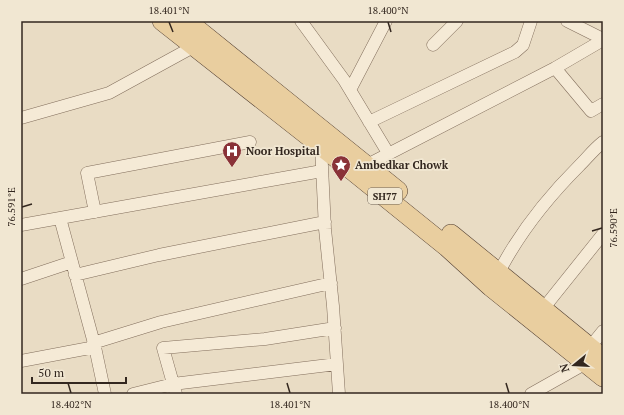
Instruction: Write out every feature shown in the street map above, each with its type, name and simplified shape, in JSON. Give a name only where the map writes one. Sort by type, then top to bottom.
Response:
[{"type":"main road","name":"SH77","points":[[162,21],[447,247],[491,287],[593,356]]},
{"type":"main road","name":"SH77","points":[[187,21],[367,165],[498,274],[543,309],[593,356],[603,377]]},
{"type":"street","points":[[350,90],[386,21]]},
{"type":"street","points":[[433,45],[456,21]]},
{"type":"street","points":[[369,122],[514,52],[523,45],[531,21]]},
{"type":"street","points":[[566,21],[603,40]]},
{"type":"street","points":[[307,24],[350,90],[388,153]]},
{"type":"street","points":[[367,165],[555,68],[603,40]]},
{"type":"street","points":[[21,118],[109,93],[193,47]]},
{"type":"street","points":[[555,68],[591,111],[603,104]]},
{"type":"street","points":[[95,212],[87,173],[250,142]]},
{"type":"street","points":[[498,274],[511,249],[532,219],[560,185],[603,142]]},
{"type":"street","points":[[321,146],[325,222],[335,328],[339,394]]},
{"type":"street","points":[[21,225],[322,171]]},
{"type":"street","points":[[60,218],[94,345],[104,394]]},
{"type":"street","points":[[75,275],[159,255],[325,222]]},
{"type":"street","points":[[543,309],[603,234]]},
{"type":"street","points":[[21,279],[72,262]]},
{"type":"street","points":[[21,361],[94,345],[161,322],[331,283]]},
{"type":"street","points":[[175,389],[163,348],[265,339],[335,328]]},
{"type":"street","points":[[531,394],[593,356],[603,331]]},
{"type":"street","points":[[133,394],[337,364]]},
{"type":"place","name":"Noor Hospital","points":[[232,168]]},
{"type":"place","name":"Ambedkar Chowk","points":[[341,182]]}]
